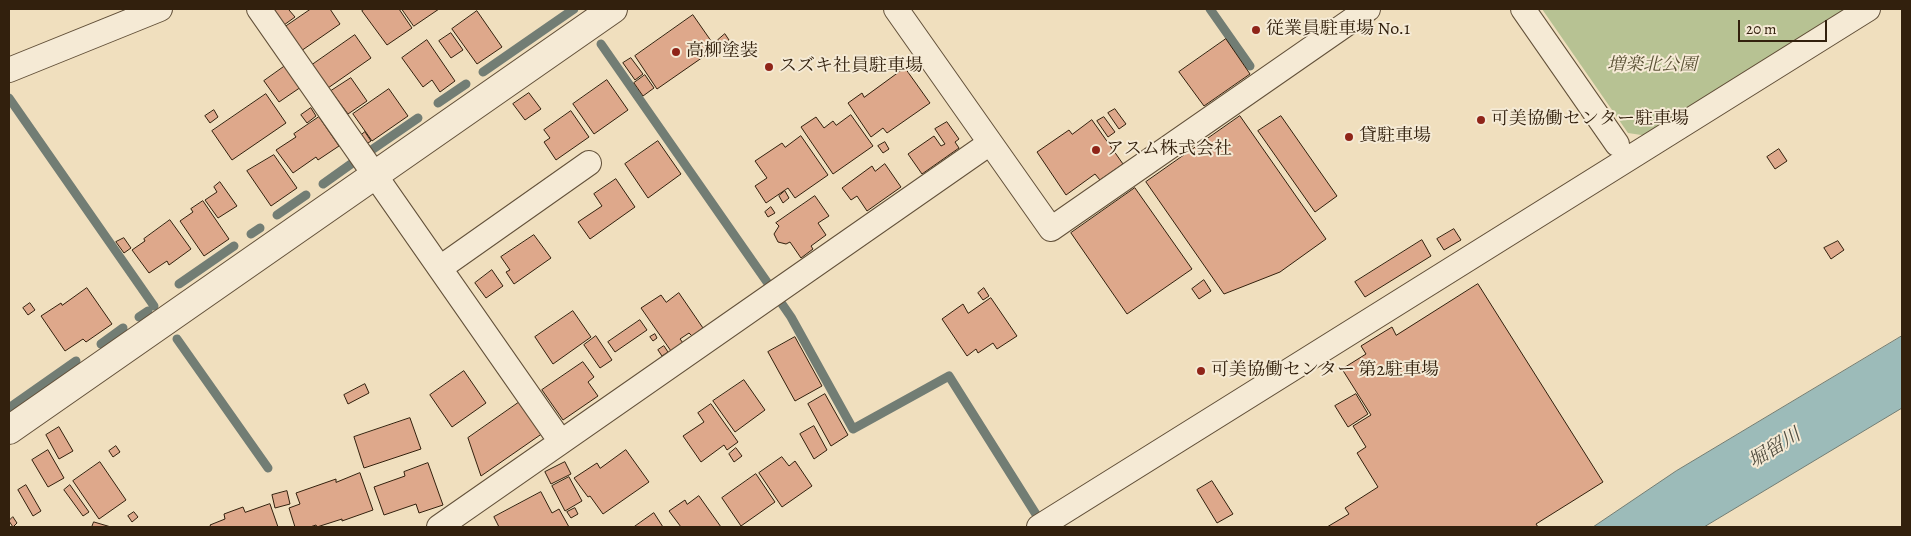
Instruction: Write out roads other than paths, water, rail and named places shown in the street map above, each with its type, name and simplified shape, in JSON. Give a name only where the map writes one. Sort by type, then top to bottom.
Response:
[{"type":"street","points":[[9,70],[160,9]]},
{"type":"street","points":[[259,9],[561,442]]},
{"type":"street","points":[[9,430],[613,9]]},
{"type":"street","points":[[896,9],[1051,229],[1368,9]]},
{"type":"street","points":[[1523,9],[1617,144]]},
{"type":"street","points":[[1039,527],[1868,9]]},
{"type":"street","points":[[439,527],[990,143]]},
{"type":"street","points":[[440,268],[589,163]]},
{"type":"water","name":"堀留川","points":[[1902,336],[1902,408],[1704,527],[1593,527],[1676,471]]},
{"type":"waterway","points":[[483,72],[574,9]]},
{"type":"waterway","points":[[1210,9],[1250,66]]},
{"type":"waterway","points":[[601,44],[767,282]]},
{"type":"waterway","points":[[438,103],[466,84]]},
{"type":"waterway","points":[[9,98],[154,306]]},
{"type":"waterway","points":[[373,149],[418,118]]},
{"type":"waterway","points":[[323,184],[351,164]]},
{"type":"waterway","points":[[277,215],[306,195]]},
{"type":"waterway","points":[[251,234],[260,228]]},
{"type":"waterway","points":[[179,284],[234,246]]},
{"type":"waterway","points":[[782,304],[853,429],[949,376],[1039,519]]},
{"type":"waterway","points":[[139,317],[148,311]]},
{"type":"waterway","points":[[101,344],[123,328]]},
{"type":"waterway","points":[[177,339],[268,468]]},
{"type":"waterway","points":[[9,408],[76,361]]},
{"type":"place","name":"従業員駐車場 No.1","points":[[1256,30]]},
{"type":"place","name":"高柳塗装","points":[[676,52]]},
{"type":"place","name":"スズキ社員駐車場","points":[[769,67]]},
{"type":"place","name":"可美協働センター駐車場","points":[[1481,120]]},
{"type":"place","name":"貸駐車場","points":[[1349,137]]},
{"type":"place","name":"アスム株式会社","points":[[1096,150]]},
{"type":"place","name":"可美協働センター 第2駐車場","points":[[1201,371]]},
{"type":"park label","name":"増楽北公園","points":[[1652,66]]}]
